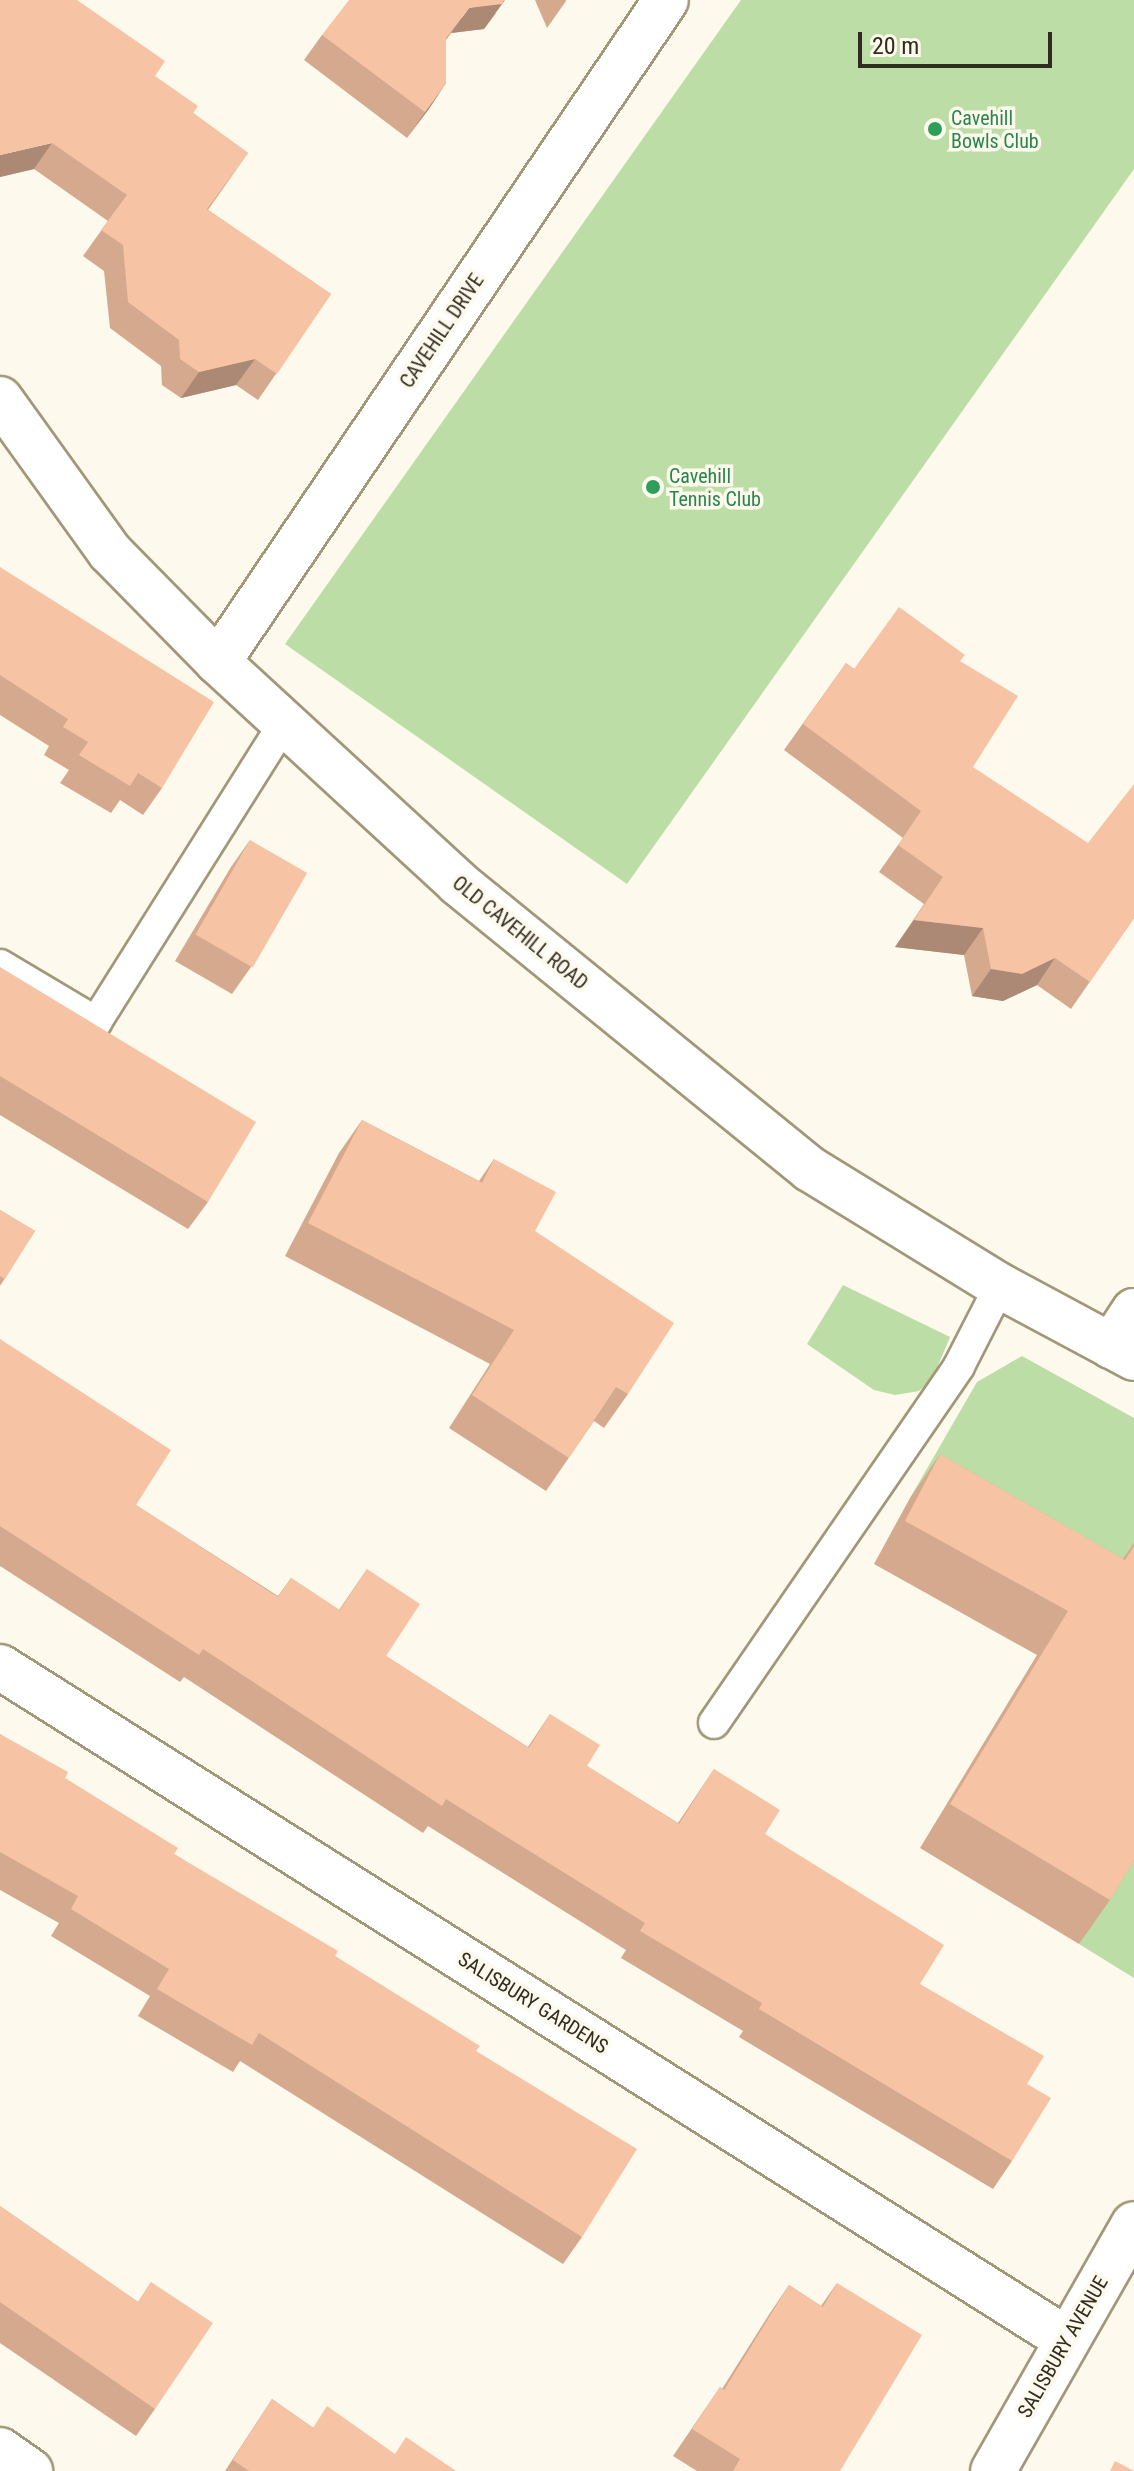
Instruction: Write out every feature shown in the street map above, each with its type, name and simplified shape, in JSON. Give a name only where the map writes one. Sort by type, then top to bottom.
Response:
[{"type":"street","name":"CAVEHILL DRIVE","points":[[218,662],[666,0]]},
{"type":"street","name":"OLD CAVEHILL ROAD","points":[[0,399],[110,552],[218,662],[458,883],[810,1169],[1000,1286],[1126,1338]]},
{"type":"street","name":"SALISBURY GARDENS","points":[[0,1667],[1066,2339]]},
{"type":"street","name":"SALISBURY AVENUE","points":[[993,2471],[1134,2224]]},
{"type":"street","points":[[0,2450],[30,2471]]},
{"type":"lane","points":[[0,965],[96,1022],[284,723]]},
{"type":"lane","points":[[714,1723],[959,1366],[1000,1286]]},
{"type":"green space","name":"Cavehill Tennis Club","points":[[741,0],[1134,0],[1134,169],[627,884],[285,644]]},
{"type":"green space","points":[[843,1285],[950,1337],[932,1380],[919,1391],[895,1395],[874,1390],[807,1344]]},
{"type":"green space","points":[[1022,1356],[1134,1418],[1134,1551],[1117,1568],[910,1498],[977,1382]]},
{"type":"green space","points":[[1134,1853],[1134,1978],[1079,1944]]},
{"type":"building","points":[[0,0],[77,0],[165,61],[155,76],[198,106],[193,113],[248,153],[207,209],[331,294],[277,374],[255,359],[199,372],[180,359],[179,340],[128,302],[123,245],[101,230],[127,195],[52,143],[0,155]]},
{"type":"building","points":[[349,0],[504,0],[502,4],[469,8],[446,38],[446,83],[425,112],[322,35]]},
{"type":"building","points":[[0,567],[214,702],[162,788],[138,773],[130,786],[79,755],[88,742],[63,727],[68,719],[0,675]]},
{"type":"building","points":[[899,607],[965,655],[960,661],[1018,696],[973,767],[1088,843],[1134,784],[1134,918],[1090,982],[1055,958],[1022,974],[991,969],[983,928],[914,920],[943,877],[898,845],[921,811],[803,724],[846,663],[854,669]]},
{"type":"building","points":[[250,840],[307,873],[253,967],[196,934]]},
{"type":"building","points":[[0,967],[256,1122],[208,1202],[0,1076]]},
{"type":"building","points":[[362,1120],[482,1183],[494,1159],[556,1192],[535,1231],[674,1323],[628,1394],[616,1387],[569,1458],[472,1395],[514,1330],[308,1223]]},
{"type":"building","points":[[0,1210],[35,1231],[5,1279],[0,1276]]},
{"type":"building","points":[[0,1339],[171,1450],[136,1505],[278,1597],[291,1578],[340,1610],[367,1569],[420,1604],[386,1656],[529,1748],[550,1714],[600,1745],[587,1766],[679,1824],[714,1769],[780,1810],[765,1834],[944,1945],[920,1984],[1044,2056],[1027,2084],[1051,2098],[1012,2161],[759,2009],[762,2003],[640,1931],[645,1923],[446,1799],[442,1806],[203,1649],[199,1655],[0,1526]]},
{"type":"building","points":[[940,1454],[1125,1560],[1134,1546],[1134,1860],[1110,1900],[950,1804],[1068,1611],[905,1521]]},
{"type":"building","points":[[0,1734],[68,1772],[65,1778],[178,1848],[174,1854],[338,1951],[335,1956],[480,2046],[476,2051],[637,2149],[582,2237],[259,2033],[252,2045],[157,1989],[169,1969],[71,1909],[78,1896],[0,1852]]},
{"type":"building","points":[[0,2206],[138,2302],[151,2282],[213,2323],[155,2409],[0,2302]]},
{"type":"building","points":[[837,2283],[922,2335],[840,2471],[733,2471],[740,2459],[692,2429],[720,2387],[724,2390],[789,2285],[823,2307]]},
{"type":"building","points":[[272,2399],[313,2428],[327,2406],[395,2454],[406,2437],[456,2471],[249,2471],[233,2460]]},
{"type":"building","points":[[1115,2461],[1134,2471],[1110,2471]]},
{"type":"place","name":"Cavehill Bowls Club","points":[[935,129]]},
{"type":"place","name":"Cavehill Tennis Club","points":[[653,487]]}]
